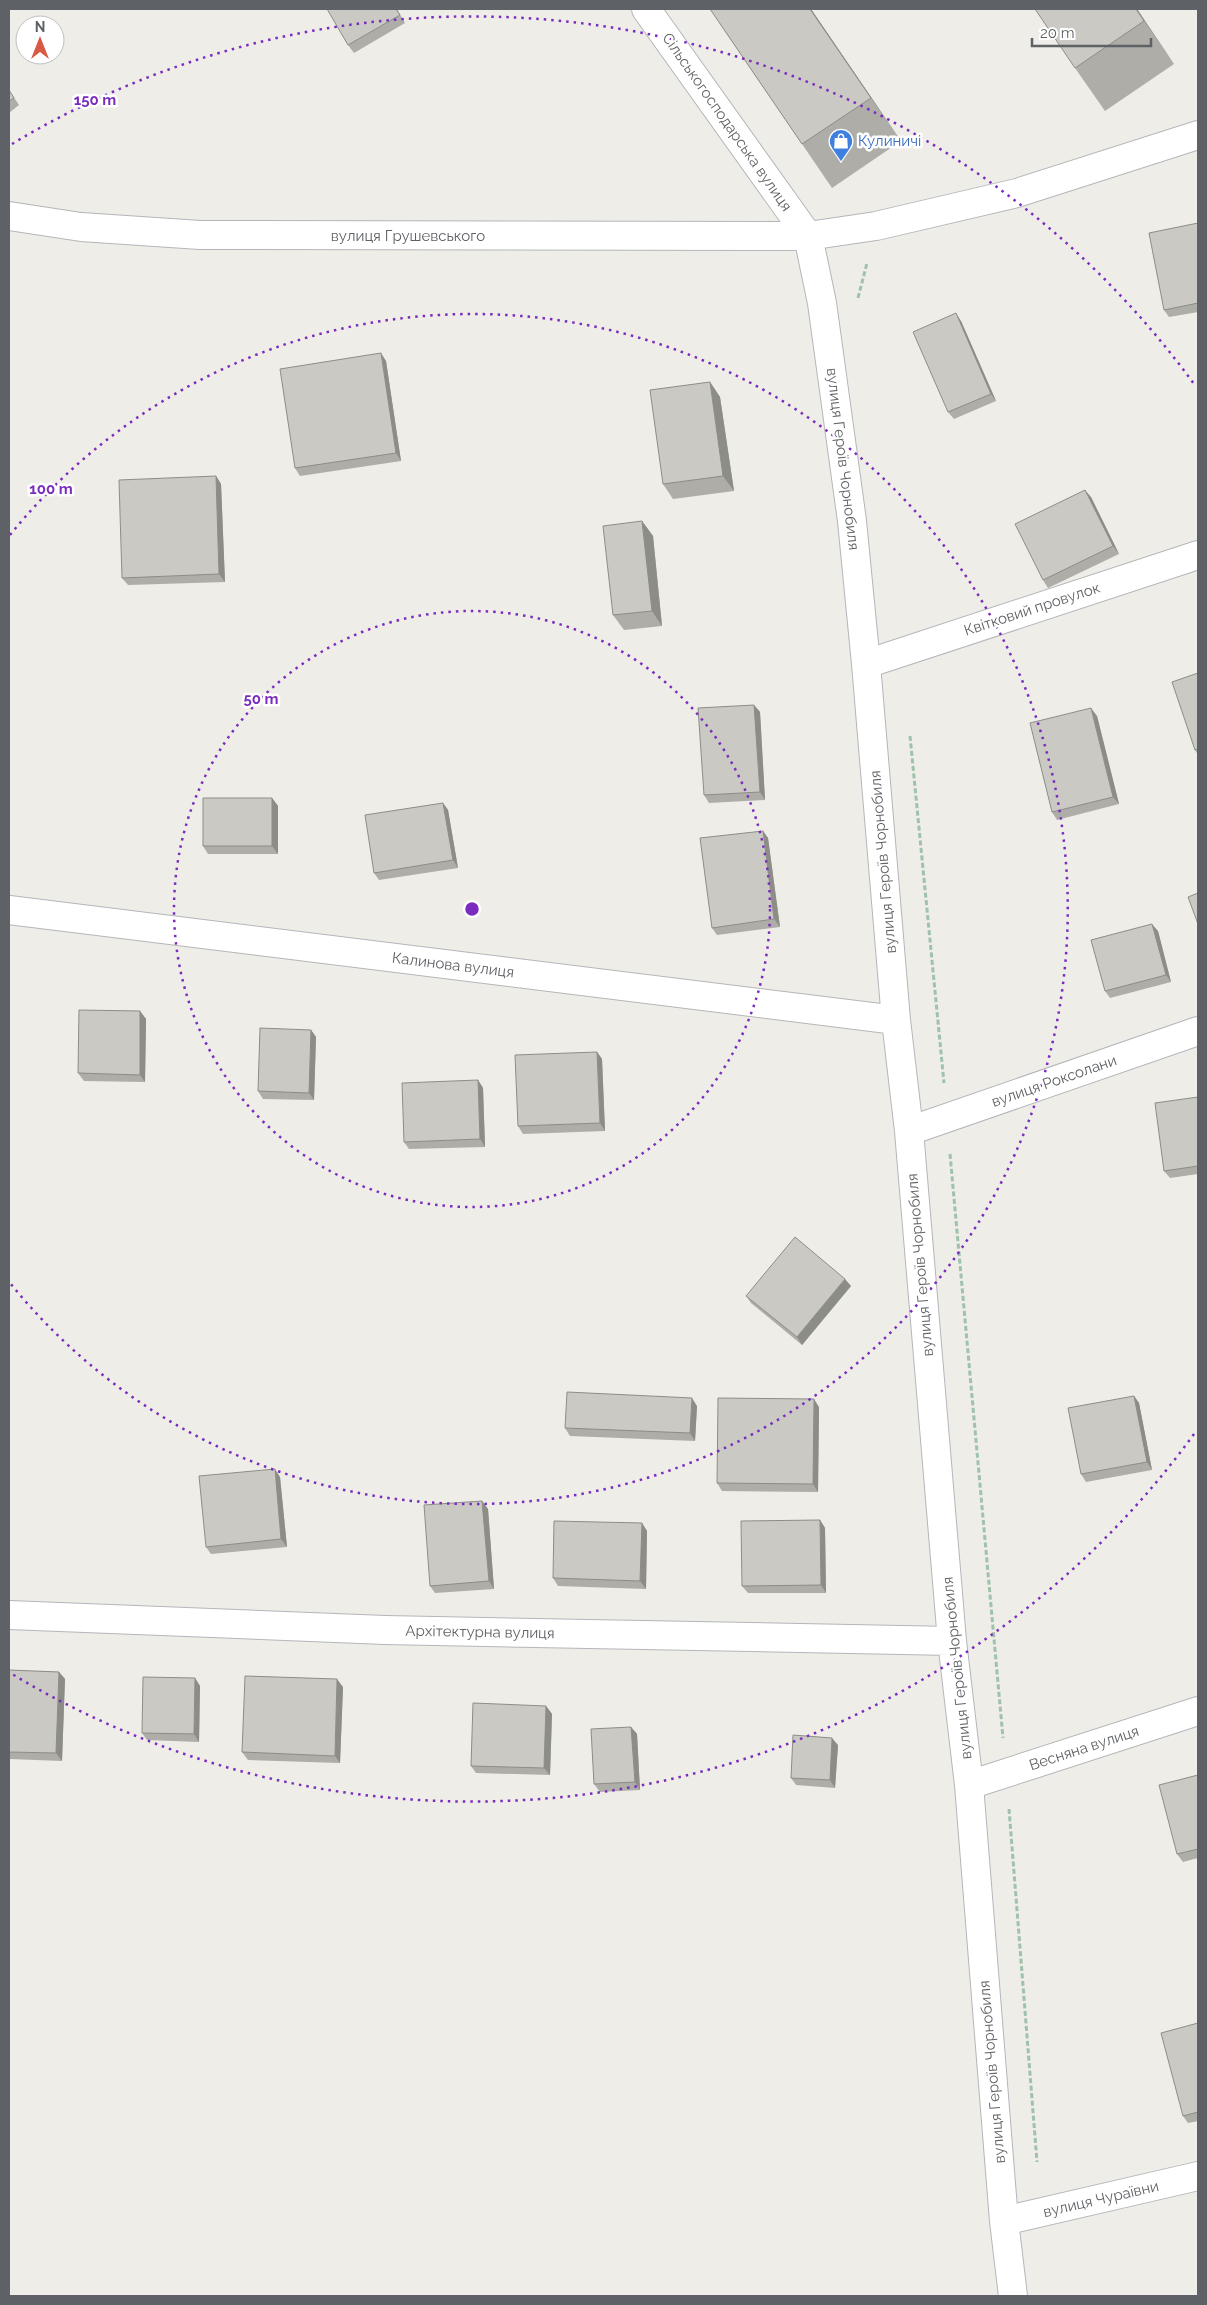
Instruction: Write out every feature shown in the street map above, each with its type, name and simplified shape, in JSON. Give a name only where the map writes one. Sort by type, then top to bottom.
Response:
[{"type":"street","name":"Сільськогосподарська вулиця","points":[[646,9],[808,236]]},
{"type":"street","name":"вулиця Грушевського","points":[[9,216],[81,227],[200,235],[808,236],[876,226],[1017,193],[1198,135]]},
{"type":"street","name":"вулиця Героїв Чорнобиля","points":[[808,236],[824,313],[852,521],[896,1020],[909,1131],[952,1641],[969,1784],[1004,2221],[1013,2296]]},
{"type":"street","name":"Квітковий провулок","points":[[866,664],[1198,555]]},
{"type":"street","name":"Калинова вулиця","points":[[9,910],[896,1020]]},
{"type":"street","name":"вулиця Роксолани","points":[[909,1131],[1198,1031]]},
{"type":"street","name":"Архітектурна вулиця","points":[[9,1615],[385,1630],[952,1641]]},
{"type":"street","name":"Весняна вулиця","points":[[969,1784],[1198,1711]]},
{"type":"street","name":"вулиця Чураївни","points":[[1004,2221],[1198,2176]]},
{"type":"building","points":[[327,9],[396,9],[400,15],[348,45]]},
{"type":"building","points":[[710,9],[810,9],[871,98],[802,144]]},
{"type":"building","points":[[1035,9],[1136,9],[1144,21],[1075,68]]},
{"type":"building","points":[[9,90],[14,98],[9,101]]},
{"type":"building","points":[[1198,223],[1198,303],[1164,310],[1149,233]]},
{"type":"building","points":[[956,313],[991,394],[948,412],[913,332]]},
{"type":"building","points":[[381,353],[396,453],[295,468],[280,369]]},
{"type":"building","points":[[710,382],[723,476],[663,484],[650,390]]},
{"type":"building","points":[[216,476],[219,574],[122,578],[119,480]]},
{"type":"building","points":[[1085,490],[1113,546],[1043,580],[1015,524]]},
{"type":"building","points":[[642,521],[652,611],[613,615],[603,526]]},
{"type":"building","points":[[1198,673],[1198,749],[1195,750],[1172,682]]},
{"type":"building","points":[[754,705],[760,792],[704,795],[698,708]]},
{"type":"building","points":[[1091,708],[1113,797],[1052,812],[1030,723]]},
{"type":"building","points":[[203,798],[272,798],[272,846],[203,846]]},
{"type":"building","points":[[443,803],[453,860],[374,873],[365,815]]},
{"type":"building","points":[[763,831],[774,919],[712,928],[700,838]]},
{"type":"building","points":[[1198,893],[1198,924],[1188,897]]},
{"type":"building","points":[[1152,924],[1166,975],[1105,991],[1091,940]]},
{"type":"building","points":[[79,1010],[140,1011],[140,1075],[78,1073]]},
{"type":"building","points":[[260,1028],[311,1030],[309,1093],[258,1091]]},
{"type":"building","points":[[597,1052],[600,1123],[518,1126],[515,1055]]},
{"type":"building","points":[[478,1080],[480,1139],[404,1142],[402,1083]]},
{"type":"building","points":[[1198,1097],[1198,1166],[1164,1171],[1155,1103]]},
{"type":"building","points":[[795,1237],[845,1279],[797,1337],[746,1296]]},
{"type":"building","points":[[567,1392],[692,1398],[690,1433],[565,1428]]},
{"type":"building","points":[[1134,1396],[1147,1462],[1081,1474],[1068,1408]]},
{"type":"building","points":[[718,1398],[814,1399],[813,1484],[717,1483]]},
{"type":"building","points":[[275,1469],[281,1539],[206,1547],[199,1476]]},
{"type":"building","points":[[482,1501],[489,1581],[430,1586],[424,1505]]},
{"type":"building","points":[[820,1520],[821,1585],[742,1586],[741,1521]]},
{"type":"building","points":[[554,1521],[642,1523],[640,1581],[553,1578]]},
{"type":"building","points":[[9,1670],[59,1672],[56,1753],[9,1752]]},
{"type":"building","points":[[245,1676],[337,1679],[335,1756],[242,1752]]},
{"type":"building","points":[[143,1677],[195,1678],[194,1734],[142,1733]]},
{"type":"building","points":[[473,1703],[546,1706],[544,1768],[471,1766]]},
{"type":"building","points":[[631,1727],[635,1782],[594,1784],[591,1729]]},
{"type":"building","points":[[793,1735],[832,1738],[830,1780],[791,1778]]},
{"type":"building","points":[[1198,1775],[1198,1849],[1177,1854],[1159,1785]]},
{"type":"building","points":[[1198,2023],[1198,2112],[1183,2116],[1161,2033]]},
{"type":"place","name":"Кулиничі","points":[[841,162]]}]
